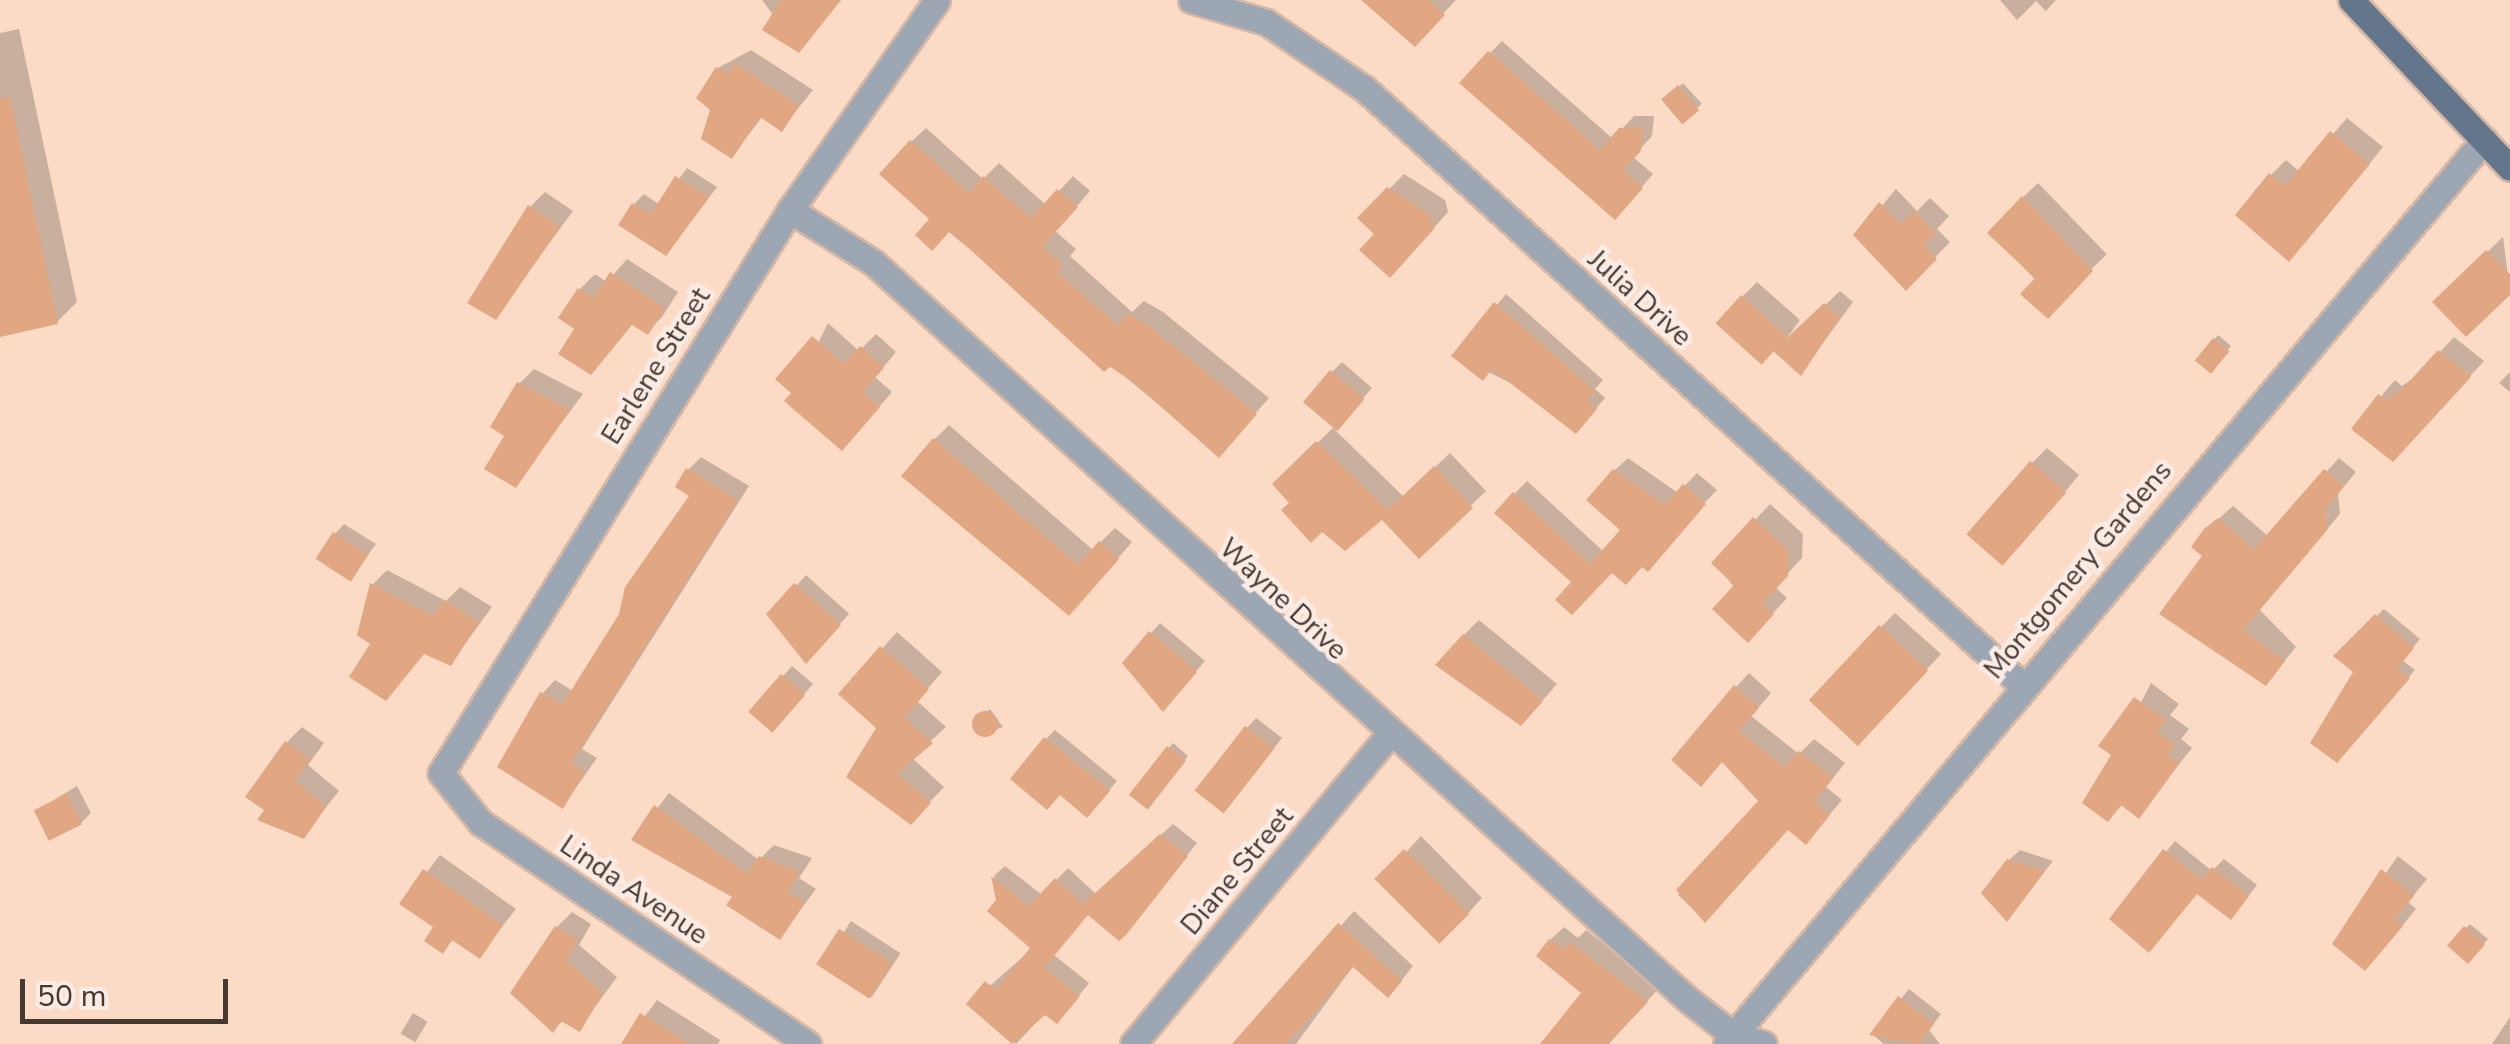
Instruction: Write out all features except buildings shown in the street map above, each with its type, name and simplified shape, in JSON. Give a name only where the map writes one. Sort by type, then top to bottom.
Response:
[{"type":"main road","points":[[2351,0],[2510,168]]},
{"type":"street","name":"Earlene Street","points":[[441,773],[790,210],[937,0]]},
{"type":"street","name":"Julia Drive","points":[[1191,0],[1266,22],[1365,88],[2020,684]]},
{"type":"street","name":"Montgomery Gardens","points":[[1730,1039],[2020,684],[2484,140]]},
{"type":"street","name":"Wayne Drive","points":[[790,210],[874,263],[1387,737],[1730,1039]]},
{"type":"street","name":"Diane Street","points":[[1134,1044],[1387,737]]},
{"type":"street","name":"Linda Avenue","points":[[441,773],[481,823],[808,1044]]},
{"type":"street","points":[[1730,1039],[1764,1044]]}]
